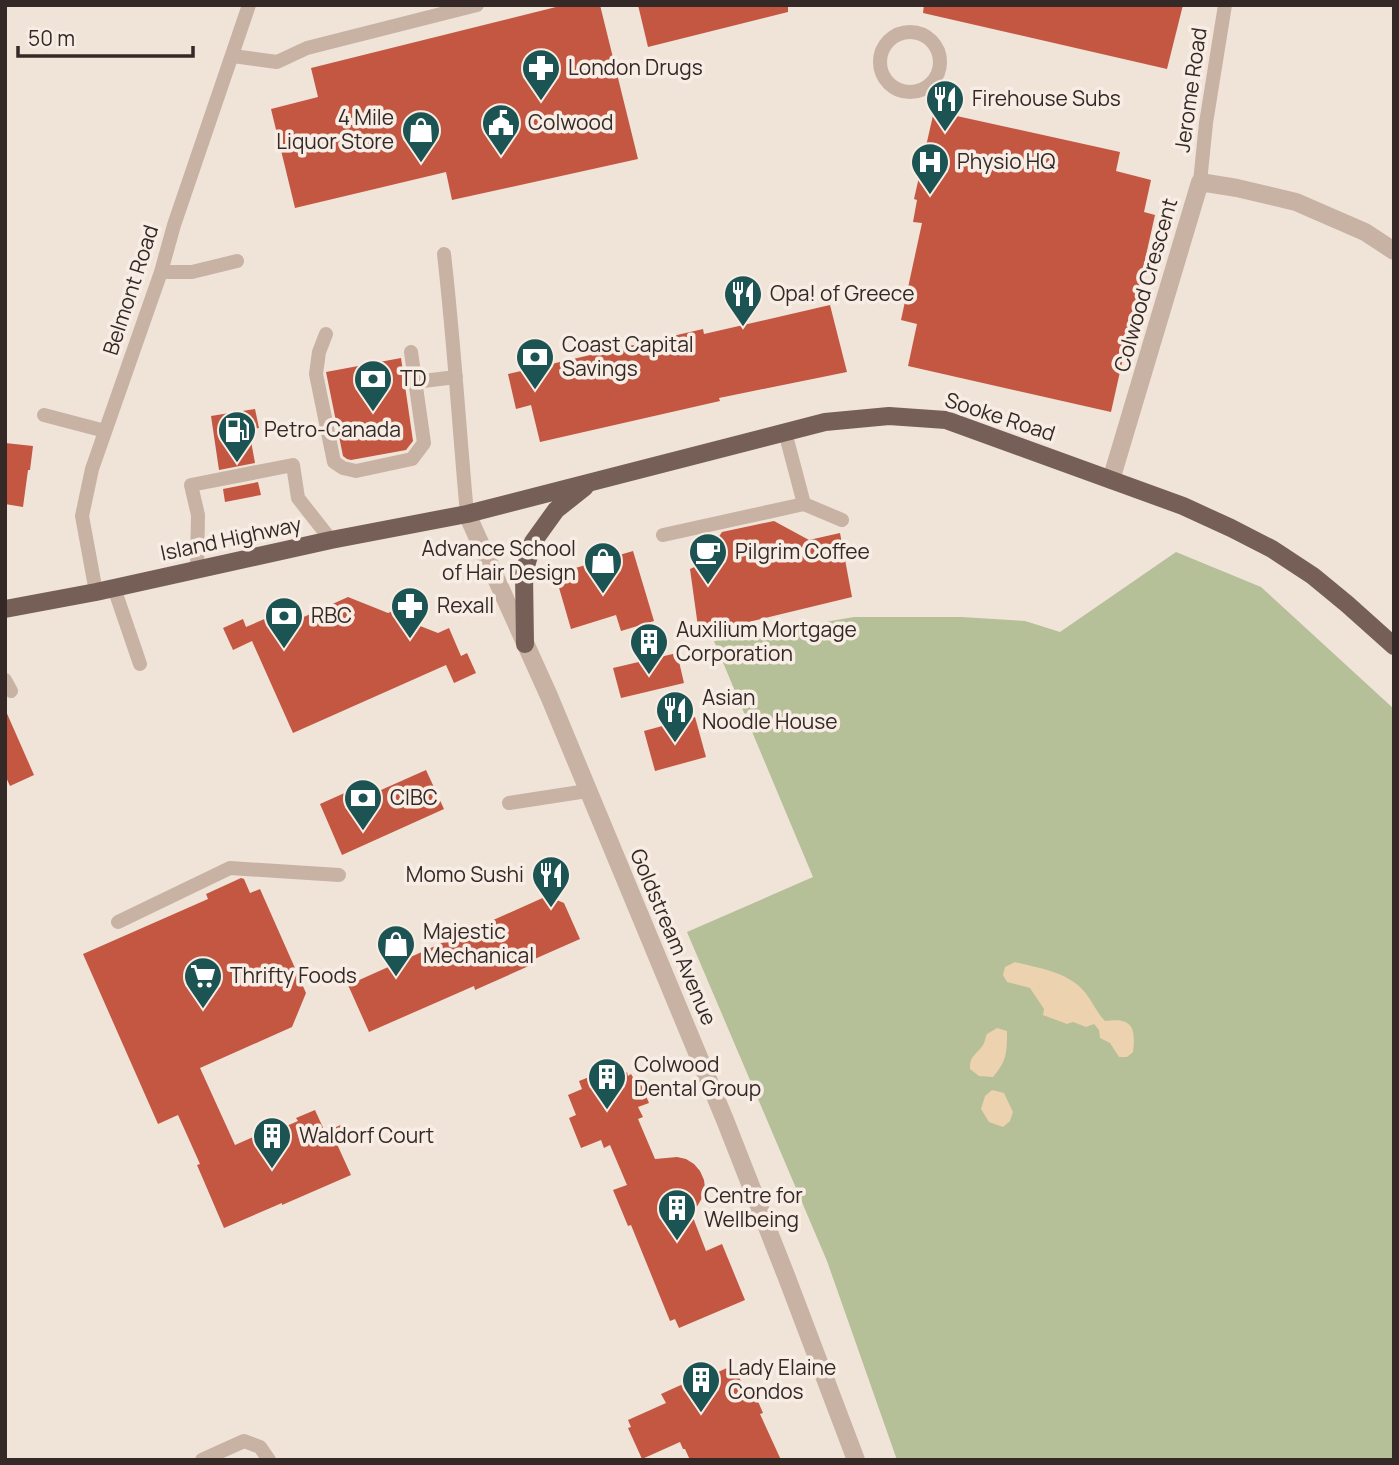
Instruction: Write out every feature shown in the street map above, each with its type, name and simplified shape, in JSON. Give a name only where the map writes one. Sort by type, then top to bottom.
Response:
[{"type":"main road","name":"Sooke Road","points":[[467,514],[825,422],[889,416],[946,419],[1183,506],[1231,528],[1272,549],[1313,576],[1394,646]]},
{"type":"main road","points":[[525,644],[524,573],[533,542],[556,510],[591,482]]},
{"type":"main road","name":"Island Highway","points":[[5,609],[467,514]]},
{"type":"street","name":"Colwood Crescent","points":[[1111,480],[1200,182],[1296,202],[1365,232],[1394,251]]},
{"type":"street","name":"Goldstream Avenue","points":[[467,514],[549,696],[730,1133],[856,1460]]},
{"type":"lane","name":"Belmont Road","points":[[140,664],[105,590],[82,516],[92,469],[161,272],[174,225],[249,5]]},
{"type":"lane","points":[[233,56],[277,62],[307,48],[477,5]]},
{"type":"lane","name":"Jerome Road","points":[[1200,182],[1206,123],[1225,5]]},
{"type":"lane","points":[[914,32],[931,41],[940,59],[939,69],[929,85],[911,91],[900,89],[886,79],[880,62],[882,52],[894,36],[914,32]]},
{"type":"lane","points":[[444,254],[454,342],[467,514]]},
{"type":"lane","points":[[161,272],[192,272],[237,261]]},
{"type":"lane","points":[[326,334],[319,352],[316,374],[334,462],[343,468],[356,471],[412,459],[424,443],[411,352]]},
{"type":"lane","points":[[415,382],[456,377]]},
{"type":"lane","points":[[44,415],[105,431]]},
{"type":"lane","points":[[785,432],[804,503]]},
{"type":"lane","points":[[197,569],[198,515],[191,485],[293,465],[298,498],[331,540]]},
{"type":"lane","points":[[663,536],[804,503],[842,520]]},
{"type":"lane","points":[[509,803],[587,791]]},
{"type":"lane","points":[[118,922],[230,868],[339,875]]},
{"type":"lane","points":[[202,1460],[244,1441],[260,1447],[269,1460]]},
{"type":"green space","points":[[1176,552],[1261,587],[1394,709],[1394,1460],[897,1460],[827,1261],[687,932],[813,877],[714,641],[854,617],[961,617],[1025,621],[1060,632]]},
{"type":"sand","points":[[1015,962],[1067,978],[1085,993],[1105,1021],[1127,1022],[1133,1030],[1133,1052],[1127,1057],[1119,1057],[1110,1043],[1100,1038],[1099,1030],[1094,1024],[1086,1027],[1073,1022],[1067,1024],[1043,1015],[1044,1009],[1030,988],[1007,982],[1003,975],[1005,967]]},
{"type":"sand","points":[[997,1028],[1007,1031],[1004,1061],[993,1077],[979,1076],[970,1069],[971,1061],[983,1045],[987,1034]]},
{"type":"sand","points":[[992,1090],[1004,1093],[1013,1112],[1010,1121],[1003,1127],[989,1122],[981,1109],[985,1096]]},
{"type":"building","points":[[564,5],[600,5],[638,159],[452,200],[446,172],[295,208],[271,109],[318,97],[311,68]]},
{"type":"building","points":[[638,5],[788,5],[788,12],[648,47]]},
{"type":"building","points":[[924,5],[1183,5],[1167,69],[923,13]]},
{"type":"building","points":[[934,111],[1120,152],[1116,171],[1151,180],[1144,212],[1155,215],[1111,412],[908,366],[917,324],[901,320],[922,223],[913,222],[917,200],[914,199]]},
{"type":"building","points":[[830,305],[847,372],[719,398],[720,401],[540,442],[531,405],[516,409],[508,374],[703,329],[704,334]]},
{"type":"building","points":[[401,358],[413,441],[406,450],[347,459],[343,456],[326,372]]},
{"type":"building","points":[[255,409],[259,428],[249,430],[255,463],[219,470],[211,416]]},
{"type":"building","points":[[5,443],[33,446],[23,507],[5,504]]},
{"type":"building","points":[[258,482],[261,495],[225,502],[223,489]]},
{"type":"building","points":[[774,521],[809,540],[840,533],[852,597],[699,634],[690,569],[701,564],[722,532]]},
{"type":"building","name":"Advance School of Hair Design","points":[[633,551],[654,621],[621,631],[616,615],[571,629],[555,574]]},
{"type":"building","points":[[348,597],[388,613],[407,605],[415,624],[438,633],[449,628],[461,656],[467,653],[476,673],[454,683],[446,665],[293,733],[252,641],[233,650],[223,628],[243,619],[246,627],[292,607],[297,620]]},
{"type":"building","name":"Auxilium Mortgage Corporation","points":[[677,653],[684,683],[621,698],[613,668]]},
{"type":"building","points":[[5,709],[34,775],[10,786],[5,775]]},
{"type":"building","name":"Asian Noodle House","points":[[695,717],[706,757],[655,771],[644,731]]},
{"type":"building","name":"CIBC","points":[[426,770],[444,809],[342,855],[320,804],[358,787],[363,798]]},
{"type":"building","name":"Thrifty Foods","points":[[241,878],[250,893],[260,889],[306,993],[292,1027],[200,1068],[235,1145],[298,1121],[296,1118],[315,1110],[325,1132],[343,1124],[336,1142],[351,1175],[224,1228],[178,1115],[158,1124],[83,954],[208,899],[206,894]]},
{"type":"building","points":[[547,896],[564,903],[580,939],[475,990],[474,986],[369,1032],[348,985]]},
{"type":"building","name":"Centre for Wellbeing","points":[[607,1070],[611,1079],[627,1072],[628,1076],[631,1074],[634,1079],[638,1077],[649,1103],[638,1107],[643,1117],[638,1119],[655,1159],[686,1159],[700,1171],[705,1189],[692,1215],[706,1251],[722,1244],[745,1300],[679,1328],[675,1319],[670,1321],[631,1225],[628,1226],[613,1190],[627,1185],[610,1145],[604,1148],[601,1140],[581,1148],[569,1118],[576,1115],[568,1095],[582,1089],[579,1081]]},
{"type":"building","name":"Lady Elaine Condos","points":[[731,1366],[744,1388],[751,1385],[763,1413],[760,1414],[781,1460],[690,1460],[680,1442],[642,1459],[628,1428],[631,1427],[628,1420],[666,1403],[661,1394],[712,1371],[714,1374]]},
{"type":"place","name":"London Drugs","points":[[541,102]]},
{"type":"place","name":"Firehouse Subs","points":[[945,133]]},
{"type":"place","name":"Colwood","points":[[501,157]]},
{"type":"place","name":"4 Mile Liquor Store","points":[[421,164]]},
{"type":"place","name":"Physio HQ","points":[[930,196]]},
{"type":"place","name":"Opa! of Greece","points":[[743,328]]},
{"type":"place","name":"Coast Capital Savings","points":[[535,391]]},
{"type":"place","name":"TD","points":[[373,413]]},
{"type":"place","name":"Petro-Canada","points":[[237,464]]},
{"type":"place","name":"Pilgrim Coffee","points":[[708,586]]},
{"type":"place","name":"Advance School of Hair Design","points":[[603,595]]},
{"type":"place","name":"Rexall","points":[[410,640]]},
{"type":"place","name":"RBC","points":[[284,650]]},
{"type":"place","name":"Auxilium Mortgage Corporation","points":[[649,676]]},
{"type":"place","name":"Asian Noodle House","points":[[675,744]]},
{"type":"place","name":"CIBC","points":[[363,832]]},
{"type":"place","name":"Momo Sushi","points":[[551,909]]},
{"type":"place","name":"Majestic Mechanical","points":[[396,978]]},
{"type":"place","name":"Thrifty Foods","points":[[203,1010]]},
{"type":"place","name":"Colwood Dental Group","points":[[607,1111]]},
{"type":"place","name":"Waldorf Court","points":[[272,1170]]},
{"type":"place","name":"Centre for Wellbeing","points":[[677,1242]]},
{"type":"place","name":"Lady Elaine Condos","points":[[701,1414]]}]
